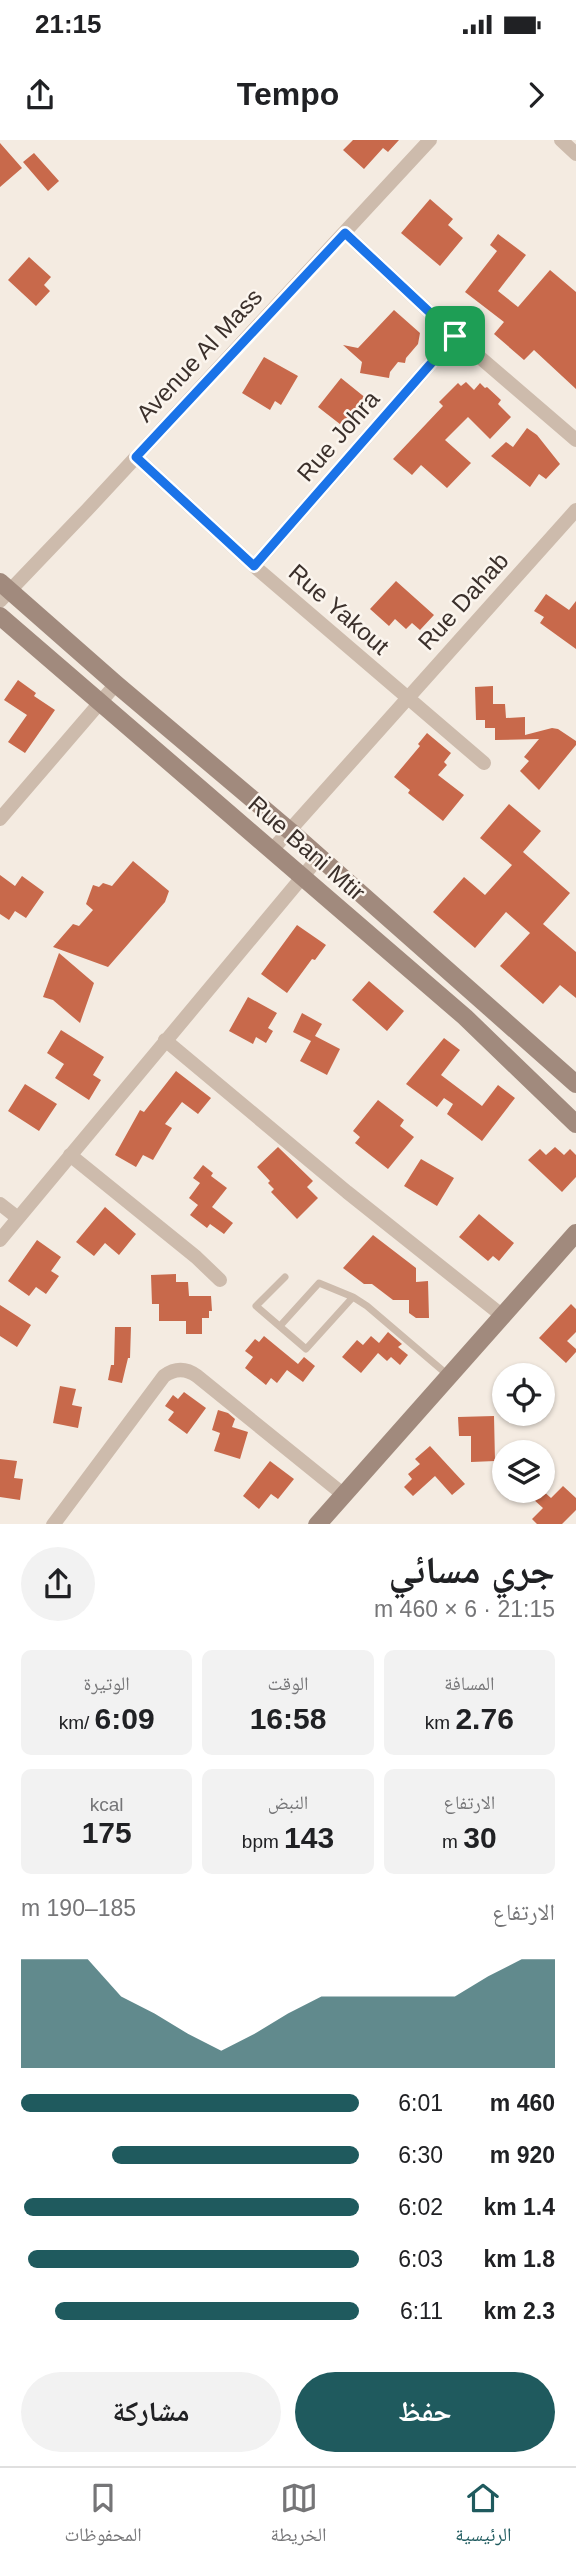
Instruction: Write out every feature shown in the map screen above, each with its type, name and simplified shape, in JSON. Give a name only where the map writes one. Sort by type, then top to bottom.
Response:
[{"type":"street","name":"Avenue Al Mass","points":[[3,591],[136,457],[430,140]]},
{"type":"street","points":[[561,140],[576,154]]},
{"type":"street","points":[[345,233],[455,336],[576,440]]},
{"type":"street","name":"Rue Johra","points":[[254,566],[455,336]]},
{"type":"street","name":"Rue Yakout","points":[[136,457],[254,566],[484,763]]},
{"type":"street","name":"Rue Dahab","points":[[272,850],[576,510]]},
{"type":"street","name":"Rue Bani Mtir","points":[[3,591],[290,831],[576,1084]]},
{"type":"street","name":"Rue Bani Mtir","points":[[0,616],[466,1017],[576,1124]]},
{"type":"street","points":[[0,820],[116,684]]},
{"type":"street","points":[[0,1240],[319,857]]},
{"type":"street","points":[[165,1040],[347,1192],[503,1317]]},
{"type":"street","points":[[70,1155],[196,1257],[220,1280]]},
{"type":"street","points":[[0,1204],[18,1218]]},
{"type":"street","points":[[317,1524],[576,1233]]},
{"type":"street","points":[[53,1524],[164,1376],[176,1370],[192,1372],[344,1494]]},
{"type":"lane","points":[[285,1277],[256,1306],[306,1349],[353,1297]]},
{"type":"lane","points":[[280,1326],[319,1283],[367,1306],[450,1377]]},
{"type":"building","points":[[353,140],[399,140],[388,152],[383,148],[364,169],[343,150]]},
{"type":"building","points":[[0,143],[22,168],[0,187]]},
{"type":"building","points":[[34,153],[59,181],[48,191],[23,162]]},
{"type":"building","points":[[430,199],[453,219],[448,225],[463,238],[440,266],[401,233]]},
{"type":"building","points":[[498,234],[526,255],[498,291],[518,307],[550,270],[576,292],[576,389],[534,350],[524,360],[494,334],[504,322],[465,292],[497,251],[490,245]]},
{"type":"building","points":[[29,257],[51,277],[44,285],[50,291],[36,306],[8,280]]},
{"type":"building","points":[[394,310],[420,333],[418,344],[405,363],[398,362],[389,378],[360,373],[362,362],[343,345],[358,348]]},
{"type":"building","points":[[264,357],[298,376],[281,405],[275,401],[270,410],[242,393]]},
{"type":"building","points":[[341,378],[367,399],[345,428],[318,407]]},
{"type":"building","points":[[466,382],[474,390],[480,383],[487,387],[501,400],[498,404],[511,417],[490,439],[468,417],[445,440],[471,463],[447,488],[421,465],[412,475],[393,459],[443,406],[439,402],[458,383],[461,386]]},
{"type":"building","points":[[527,428],[537,435],[560,464],[546,479],[539,474],[530,487],[491,456],[506,442],[513,447]]},
{"type":"building","points":[[396,581],[434,615],[420,630],[412,623],[406,629],[395,619],[389,626],[370,609]]},
{"type":"building","points":[[546,594],[569,610],[576,601],[576,649],[540,623],[544,617],[534,611]]},
{"type":"building","points":[[18,680],[36,693],[34,696],[55,710],[25,753],[8,742],[27,715],[4,700]]},
{"type":"building","points":[[493,686],[493,704],[505,704],[506,718],[525,717],[525,735],[552,728],[576,741],[576,745],[539,790],[520,771],[529,761],[524,757],[539,739],[495,740],[495,728],[485,728],[485,720],[476,720],[475,687]]},
{"type":"building","points":[[427,733],[451,753],[444,762],[447,765],[438,775],[464,795],[443,821],[408,793],[410,790],[394,777],[420,746],[418,744]]},
{"type":"building","points":[[509,804],[541,831],[523,852],[570,893],[543,924],[576,952],[576,998],[560,985],[543,1004],[500,966],[530,933],[506,912],[475,948],[433,912],[464,877],[485,895],[512,865],[480,838]]},
{"type":"building","points":[[133,861],[169,891],[165,902],[108,967],[53,947],[73,924],[79,926],[93,910],[86,904],[93,885],[99,887],[103,883],[112,886]]},
{"type":"building","points":[[0,875],[15,886],[22,876],[44,892],[26,918],[15,911],[9,920],[0,914]]},
{"type":"building","points":[[297,925],[326,945],[287,993],[261,974]]},
{"type":"building","points":[[59,953],[94,983],[80,1023],[53,1000],[43,997]]},
{"type":"building","points":[[369,981],[404,1011],[387,1031],[352,1000]]},
{"type":"building","points":[[248,997],[277,1013],[268,1028],[273,1031],[266,1043],[256,1037],[253,1044],[229,1031]]},
{"type":"building","points":[[302,1013],[322,1024],[315,1036],[340,1049],[327,1075],[300,1061],[311,1041],[293,1032]]},
{"type":"building","points":[[61,1030],[104,1057],[93,1075],[101,1080],[89,1100],[55,1078],[64,1064],[47,1053]]},
{"type":"building","points":[[444,1038],[460,1050],[441,1075],[482,1106],[498,1085],[515,1098],[482,1141],[447,1114],[453,1104],[444,1098],[437,1107],[406,1084]]},
{"type":"building","points":[[176,1071],[211,1098],[198,1114],[182,1102],[165,1124],[172,1128],[153,1160],[143,1155],[136,1167],[115,1155],[140,1110],[144,1112]]},
{"type":"building","points":[[25,1084],[57,1104],[39,1131],[8,1111]]},
{"type":"building","points":[[378,1100],[404,1120],[400,1126],[414,1137],[388,1169],[355,1143],[360,1137],[353,1131]]},
{"type":"building","points":[[278,1147],[313,1181],[307,1187],[318,1198],[297,1219],[271,1192],[274,1189],[268,1183],[270,1181],[257,1167]]},
{"type":"building","points":[[555,1147],[564,1155],[570,1149],[576,1155],[576,1177],[562,1192],[528,1160],[540,1149],[546,1155]]},
{"type":"building","points":[[421,1159],[454,1178],[437,1206],[404,1186]]},
{"type":"building","points":[[203,1165],[213,1173],[211,1176],[227,1188],[212,1207],[233,1223],[224,1234],[210,1224],[207,1228],[190,1215],[198,1205],[189,1198],[200,1183],[193,1178]]},
{"type":"building","points":[[105,1207],[136,1234],[119,1255],[105,1243],[94,1256],[76,1242]]},
{"type":"building","points":[[479,1214],[514,1243],[499,1261],[493,1256],[488,1261],[459,1237]]},
{"type":"building","points":[[373,1235],[416,1268],[416,1282],[428,1281],[429,1318],[416,1318],[409,1313],[409,1300],[393,1300],[372,1284],[364,1284],[343,1268]]},
{"type":"building","points":[[37,1240],[61,1257],[51,1271],[59,1276],[46,1294],[36,1287],[29,1296],[8,1281]]},
{"type":"building","points":[[176,1274],[176,1282],[188,1282],[189,1296],[211,1296],[212,1311],[209,1311],[209,1318],[202,1318],[202,1334],[186,1334],[186,1321],[159,1321],[159,1304],[152,1304],[151,1275]]},
{"type":"building","points":[[571,1304],[576,1309],[576,1332],[567,1341],[576,1352],[566,1363],[539,1338]]},
{"type":"building","points":[[0,1305],[31,1325],[17,1347],[0,1336]]},
{"type":"building","points":[[115,1327],[131,1327],[130,1358],[122,1383],[108,1380],[111,1365],[114,1365]]},
{"type":"building","points":[[388,1332],[402,1344],[398,1347],[408,1355],[400,1365],[391,1357],[387,1361],[378,1353],[361,1373],[342,1357],[357,1340],[363,1345],[371,1336],[379,1343]]},
{"type":"building","points":[[264,1336],[298,1364],[304,1357],[315,1366],[303,1382],[287,1370],[277,1383],[271,1378],[266,1385],[245,1368],[253,1357],[245,1351],[255,1339],[259,1342]]},
{"type":"building","points":[[60,1386],[76,1389],[72,1405],[82,1407],[78,1428],[53,1423]]},
{"type":"building","points":[[184,1392],[206,1408],[187,1434],[168,1420],[174,1412],[165,1406],[173,1395],[178,1399]]},
{"type":"building","points":[[218,1410],[235,1419],[232,1427],[248,1432],[240,1459],[214,1451],[220,1433],[212,1430]]},
{"type":"building","points":[[492,1416],[495,1440],[492,1440],[492,1461],[471,1462],[471,1436],[459,1436],[458,1417]]},
{"type":"building","points":[[430,1446],[465,1484],[452,1495],[435,1476],[413,1496],[404,1487],[412,1479],[408,1474],[420,1464],[415,1459]]},
{"type":"building","points":[[0,1459],[17,1461],[14,1478],[23,1479],[20,1500],[0,1497]]},
{"type":"building","points":[[270,1461],[294,1479],[278,1499],[271,1494],[259,1509],[243,1496]]},
{"type":"building","points":[[563,1486],[576,1498],[576,1510],[562,1524],[537,1524],[532,1519],[543,1508],[537,1503],[555,1503],[555,1494]]},
{"type":"route","points":[[345,233],[455,336],[254,566],[136,457],[345,233]]}]
